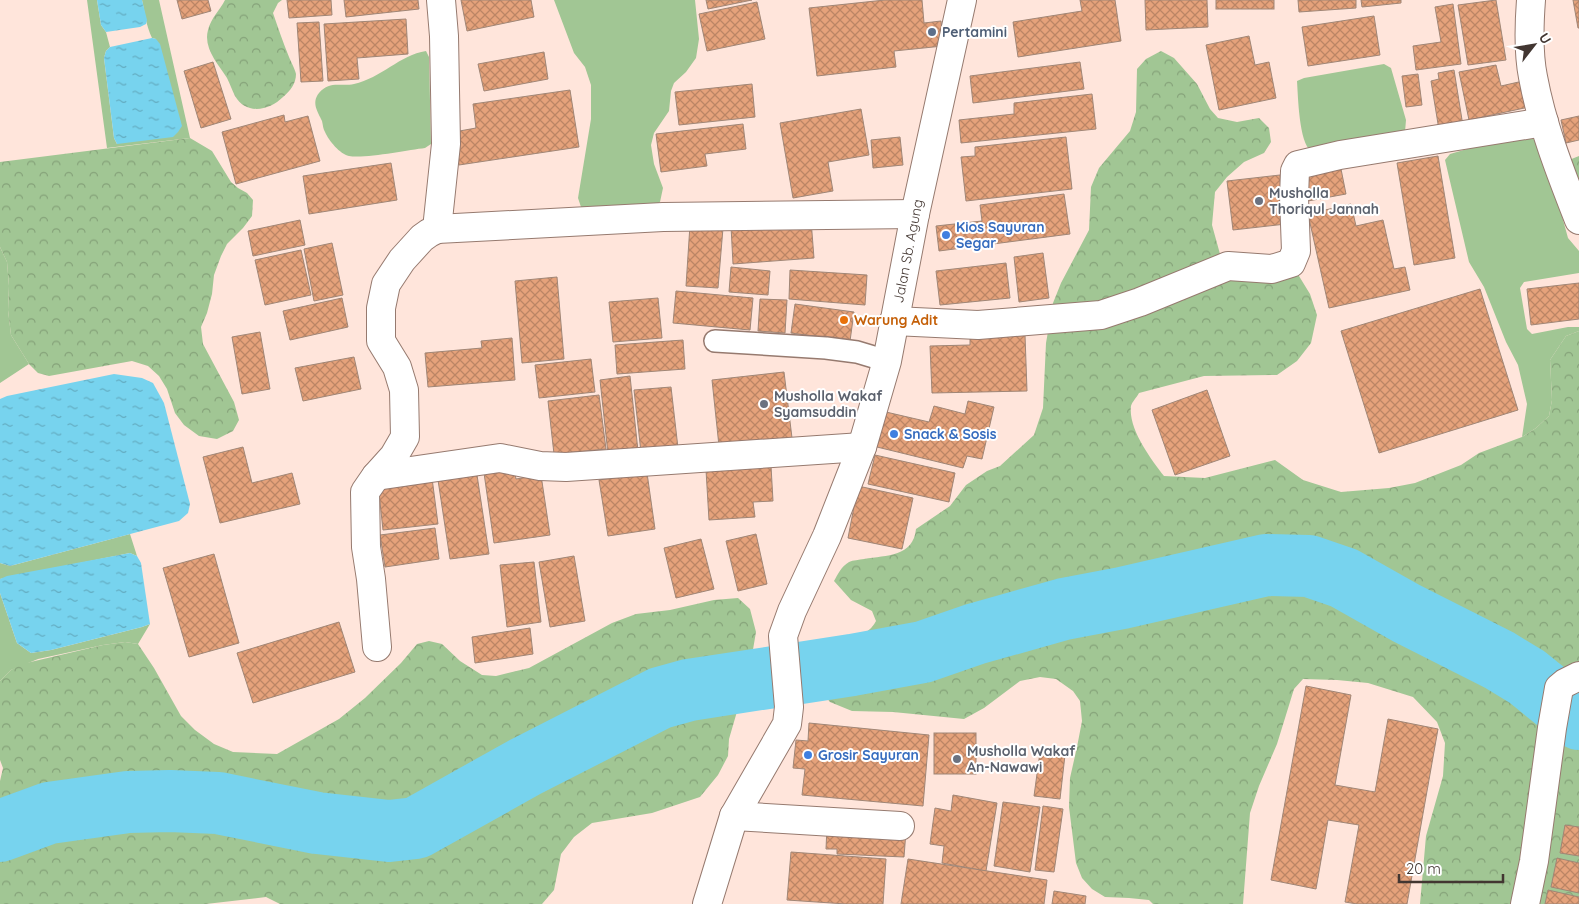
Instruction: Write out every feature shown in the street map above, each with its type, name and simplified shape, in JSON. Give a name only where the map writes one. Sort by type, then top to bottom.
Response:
[{"type":"street","points":[[437,229],[446,144],[444,36],[441,0]]},
{"type":"street","name":"Jalan Sb. Agung","points":[[734,816],[787,724],[789,707],[783,636],[792,611],[827,536],[862,447],[887,361],[915,214],[962,0]]},
{"type":"street","points":[[1531,0],[1529,35],[1532,77],[1553,151],[1579,220]]},
{"type":"street","points":[[894,321],[978,325],[1101,315],[1140,302],[1228,266],[1272,269],[1291,264],[1296,251],[1294,196],[1295,171],[1298,165],[1340,155],[1544,122]]},
{"type":"street","points":[[377,646],[366,547],[365,492],[394,456],[405,437],[404,390],[397,367],[381,341],[381,308],[386,284],[402,260],[422,238],[437,229],[663,217],[915,214]]},
{"type":"street","points":[[376,476],[500,458],[540,466],[566,467],[862,447]]},
{"type":"street","points":[[1525,904],[1534,862],[1552,728],[1569,682]]},
{"type":"street","points":[[707,904],[734,816],[900,826]]},
{"type":"lane","points":[[715,341],[826,348],[857,352],[887,361]]},
{"type":"green space","points":[[87,0],[97,0],[101,25],[106,32],[110,47],[106,51],[104,58],[114,138],[117,144],[156,39],[152,38],[150,33],[142,0],[159,0],[190,138],[107,148]]},
{"type":"green space","points":[[225,0],[282,0],[278,3],[273,13],[295,70],[296,78],[288,92],[277,102],[265,108],[251,108],[240,102],[209,49],[208,30]]},
{"type":"green space","points":[[554,0],[695,0],[699,39],[696,58],[686,72],[674,83],[671,91],[669,111],[654,133],[651,145],[654,164],[663,188],[660,202],[653,207],[590,212],[581,207],[578,198],[591,119],[591,85],[585,67],[574,53]]},
{"type":"green space","points":[[426,51],[429,57],[431,144],[425,148],[356,157],[346,155],[339,150],[324,130],[315,104],[319,93],[331,85],[349,85],[364,81],[408,57]]},
{"type":"green space","points":[[1161,51],[1174,58],[1197,84],[1210,109],[1218,118],[1237,122],[1259,118],[1269,128],[1271,142],[1264,153],[1244,162],[1227,177],[1215,192],[1212,225],[1220,254],[1228,266],[1291,263],[1310,294],[1317,315],[1311,343],[1297,361],[1277,375],[1204,376],[1139,393],[1131,406],[1133,424],[1142,443],[1164,476],[1205,478],[1275,460],[1303,480],[1341,492],[1389,488],[1415,483],[1461,465],[1479,453],[1522,437],[1549,416],[1552,400],[1550,360],[1566,336],[1579,331],[1579,904],[1420,904],[1426,836],[1443,776],[1445,743],[1437,722],[1413,697],[1368,683],[1303,679],[1294,689],[1277,744],[1250,813],[1243,904],[1153,904],[1149,900],[1105,897],[1092,889],[1082,878],[1076,863],[1069,807],[1070,778],[1082,721],[1080,701],[1073,691],[1056,679],[1040,677],[1020,681],[984,708],[964,719],[893,712],[852,711],[830,702],[812,681],[808,663],[814,657],[832,645],[859,636],[873,626],[876,621],[872,611],[851,600],[834,581],[842,568],[851,561],[890,555],[904,550],[914,538],[916,529],[950,506],[966,485],[987,471],[1000,466],[1034,435],[1043,408],[1046,343],[1053,303],[1061,283],[1089,230],[1091,187],[1099,168],[1130,131],[1136,112],[1137,69],[1146,59]]},
{"type":"green space","points":[[1384,64],[1391,68],[1406,120],[1405,132],[1311,151],[1304,139],[1302,129],[1297,81],[1304,78]]},
{"type":"green space","points":[[1522,133],[1529,134],[1537,143],[1568,238],[1579,251],[1579,273],[1524,282],[1520,288],[1527,329],[1532,334],[1568,327],[1579,327],[1579,331],[1566,336],[1550,360],[1552,400],[1549,416],[1522,437],[1527,404],[1518,365],[1506,342],[1484,287],[1469,262],[1445,160],[1450,154]]},
{"type":"green space","points":[[190,138],[212,151],[231,182],[247,193],[253,200],[252,216],[227,244],[221,256],[214,275],[207,313],[201,327],[203,344],[234,402],[239,420],[233,431],[217,439],[199,436],[184,425],[175,413],[167,389],[159,376],[148,366],[132,361],[49,376],[38,373],[29,364],[11,335],[8,310],[7,262],[0,247],[0,162]]},
{"type":"green space","points":[[1579,156],[1579,200],[1569,160]]},
{"type":"green space","points":[[0,247],[7,262],[8,310],[11,335],[29,364],[0,383]]},
{"type":"green space","points":[[130,534],[137,556],[130,553],[0,579],[0,563],[10,566]]},
{"type":"green space","points":[[0,593],[17,643],[31,653],[51,650],[150,624],[138,644],[125,642],[103,645],[38,659],[11,670],[0,681]]},
{"type":"green space","points":[[738,598],[750,609],[756,632],[750,667],[729,739],[728,756],[718,775],[700,797],[652,813],[592,823],[574,837],[561,854],[554,890],[542,904],[280,904],[266,897],[206,904],[0,904],[0,781],[3,768],[0,760],[0,681],[11,670],[22,664],[103,645],[125,642],[138,644],[181,716],[195,730],[214,744],[233,752],[277,754],[339,719],[365,698],[401,663],[417,644],[429,641],[442,644],[460,661],[482,675],[496,676],[529,668],[612,623],[636,614],[670,610],[714,600]]},
{"type":"water","points":[[97,0],[142,0],[147,20],[146,24],[140,27],[106,32],[101,25]]},
{"type":"water","points":[[152,38],[156,39],[160,44],[182,126],[173,137],[117,144],[114,138],[104,58],[106,51],[110,47]]},
{"type":"water","points":[[114,374],[142,378],[153,383],[164,403],[190,504],[188,513],[179,521],[10,566],[0,563],[0,399]]},
{"type":"water","points":[[130,553],[137,556],[141,563],[150,624],[51,650],[31,653],[17,643],[0,593],[0,579],[7,576]]},
{"type":"building","points":[[177,0],[208,0],[211,11],[182,19]]},
{"type":"building","points":[[287,0],[331,0],[332,15],[289,18]]},
{"type":"building","points":[[344,0],[418,0],[419,9],[346,17]]},
{"type":"building","points":[[461,0],[531,0],[534,17],[467,31]]},
{"type":"building","points":[[706,0],[752,0],[708,9]]},
{"type":"building","points":[[885,0],[922,0],[924,23],[941,21],[943,46],[894,51],[896,67],[817,76],[809,8]]},
{"type":"building","points":[[1080,0],[1115,0],[1121,41],[1018,57],[1013,22],[1082,11]]},
{"type":"building","points":[[1145,0],[1207,0],[1208,27],[1146,30]]},
{"type":"building","points":[[1216,0],[1274,0],[1274,9],[1216,9]]},
{"type":"building","points":[[1298,0],[1356,0],[1356,8],[1299,12]]},
{"type":"building","points":[[1361,0],[1401,0],[1401,3],[1362,7]]},
{"type":"building","points":[[1496,0],[1506,60],[1468,65],[1458,5]]},
{"type":"building","points":[[1573,0],[1579,0],[1579,28],[1578,28]]},
{"type":"building","points":[[757,2],[765,39],[707,51],[699,14]]},
{"type":"building","points":[[1453,4],[1461,64],[1416,70],[1413,46],[1441,42],[1435,7]]},
{"type":"building","points":[[1374,16],[1380,55],[1308,66],[1302,27]]},
{"type":"building","points":[[406,19],[408,54],[357,58],[359,79],[328,81],[324,24]]},
{"type":"building","points":[[319,22],[323,81],[301,82],[297,23]]},
{"type":"building","points":[[1249,36],[1255,65],[1269,62],[1276,98],[1219,110],[1206,45]]},
{"type":"building","points":[[544,52],[548,79],[484,91],[478,64]]},
{"type":"building","points":[[213,62],[231,119],[201,128],[184,71]]},
{"type":"building","points":[[1080,62],[1084,89],[973,103],[970,76]]},
{"type":"building","points":[[1496,65],[1501,86],[1523,81],[1529,107],[1469,120],[1459,72]]},
{"type":"building","points":[[1454,70],[1463,126],[1439,130],[1431,81],[1439,79],[1438,73]]},
{"type":"building","points":[[1418,74],[1422,105],[1406,107],[1402,76]]},
{"type":"building","points":[[752,84],[755,117],[679,125],[675,92]]},
{"type":"building","points":[[570,90],[579,147],[459,165],[454,132],[476,128],[473,104]]},
{"type":"building","points":[[1092,94],[1096,129],[961,143],[959,120],[1014,114],[1014,103]]},
{"type":"building","points":[[861,109],[869,155],[828,162],[833,191],[793,198],[780,123]]},
{"type":"building","points":[[284,115],[285,122],[308,116],[320,161],[236,184],[222,132]]},
{"type":"building","points":[[1579,116],[1579,140],[1566,143],[1561,120]]},
{"type":"building","points":[[743,124],[746,149],[705,154],[707,166],[661,172],[656,134]]},
{"type":"building","points":[[900,137],[903,165],[873,168],[871,140]]},
{"type":"building","points":[[1066,137],[1072,189],[966,201],[961,157],[975,156],[975,147]]},
{"type":"building","points":[[1438,156],[1455,258],[1414,265],[1397,163]]},
{"type":"building","points":[[391,163],[397,200],[309,214],[303,176]]},
{"type":"building","points":[[1341,169],[1346,194],[1308,201],[1303,175]]},
{"type":"building","points":[[1280,175],[1286,224],[1233,230],[1227,181]]},
{"type":"building","points":[[1064,194],[1070,234],[939,251],[936,226],[982,221],[980,205]]},
{"type":"building","points":[[1351,204],[1356,226],[1383,220],[1394,269],[1405,267],[1410,290],[1329,308],[1308,214]]},
{"type":"building","points":[[300,220],[305,245],[253,256],[248,231]]},
{"type":"building","points":[[811,220],[814,258],[733,264],[731,226]]},
{"type":"building","points":[[690,225],[723,228],[718,288],[686,286]]},
{"type":"building","points":[[332,243],[343,295],[314,301],[304,249]]},
{"type":"building","points":[[301,250],[311,295],[265,305],[255,260]]},
{"type":"building","points":[[1043,253],[1049,298],[1019,302],[1014,257]]},
{"type":"building","points":[[1006,263],[1010,298],[940,305],[936,271]]},
{"type":"building","points":[[731,267],[770,271],[768,295],[729,292]]},
{"type":"building","points":[[790,270],[867,275],[865,305],[789,299]]},
{"type":"building","points":[[557,277],[564,359],[522,363],[515,281]]},
{"type":"building","points":[[1579,283],[1579,319],[1531,325],[1527,289]]},
{"type":"building","points":[[1480,289],[1518,410],[1379,453],[1341,331]]},
{"type":"building","points":[[676,291],[753,298],[750,330],[673,323]]},
{"type":"building","points":[[342,298],[348,327],[290,340],[283,311]]},
{"type":"building","points":[[658,298],[662,338],[613,342],[609,302]]},
{"type":"building","points":[[760,299],[787,300],[785,333],[758,331]]},
{"type":"building","points":[[795,304],[854,312],[850,341],[791,333]]},
{"type":"building","points":[[260,332],[270,389],[242,394],[232,337]]},
{"type":"building","points":[[1025,335],[1027,391],[932,393],[930,346],[970,345],[970,336]]},
{"type":"building","points":[[512,338],[515,380],[428,387],[425,353],[482,348],[481,341]]},
{"type":"building","points":[[683,340],[685,369],[617,374],[615,345]]},
{"type":"building","points":[[354,357],[361,389],[303,401],[295,368]]},
{"type":"building","points":[[591,359],[595,392],[539,398],[535,365]]},
{"type":"building","points":[[784,372],[792,438],[719,446],[712,380]]},
{"type":"building","points":[[630,376],[638,451],[608,454],[600,380]]},
{"type":"building","points":[[671,387],[678,448],[641,452],[634,390]]},
{"type":"building","points":[[1207,390],[1230,456],[1175,475],[1152,410]]},
{"type":"building","points":[[599,395],[606,449],[554,454],[548,401]]},
{"type":"building","points":[[968,401],[994,407],[982,459],[967,456],[963,468],[877,447],[886,412],[929,422],[934,406],[965,414]]},
{"type":"building","points":[[243,447],[252,483],[292,473],[300,504],[220,523],[203,457]]},
{"type":"building","points":[[875,455],[955,473],[949,502],[868,484]]},
{"type":"building","points":[[771,466],[773,501],[753,502],[755,517],[709,520],[706,470]]},
{"type":"building","points":[[514,469],[516,479],[541,475],[550,535],[494,543],[484,473]]},
{"type":"building","points":[[647,473],[655,529],[608,536],[599,480]]},
{"type":"building","points":[[477,475],[489,554],[450,559],[438,480]]},
{"type":"building","points":[[432,478],[438,524],[383,530],[378,484]]},
{"type":"building","points":[[858,486],[913,498],[902,549],[848,538]]},
{"type":"building","points":[[435,528],[439,559],[385,567],[380,535]]},
{"type":"building","points":[[756,534],[767,584],[738,591],[726,541]]},
{"type":"building","points":[[701,539],[714,589],[676,598],[664,548]]},
{"type":"building","points":[[214,554],[239,643],[189,657],[163,568]]},
{"type":"building","points":[[574,556],[585,621],[550,627],[539,562]]},
{"type":"building","points":[[534,562],[541,622],[507,627],[500,565]]},
{"type":"building","points":[[339,622],[355,672],[253,703],[237,653]]},
{"type":"building","points":[[530,628],[533,654],[475,663],[472,637]]},
{"type":"building","points":[[1306,686],[1351,695],[1335,785],[1375,792],[1388,719],[1438,729],[1407,904],[1357,904],[1345,902],[1359,825],[1328,820],[1316,889],[1271,880]]},
{"type":"building","points":[[809,723],[929,735],[923,806],[802,795],[805,769],[793,768],[796,740],[808,741]]},
{"type":"building","points":[[934,733],[976,733],[976,774],[934,774]]},
{"type":"building","points":[[1040,752],[1065,755],[1060,799],[1034,796]]},
{"type":"building","points":[[953,795],[997,803],[986,871],[942,863],[944,846],[930,844],[935,808],[951,811]]},
{"type":"building","points":[[1003,802],[1040,807],[1030,872],[994,866]]},
{"type":"building","points":[[1043,806],[1063,809],[1054,872],[1035,870]]},
{"type":"building","points":[[1565,825],[1579,827],[1579,856],[1560,853]]},
{"type":"building","points":[[827,827],[906,831],[904,857],[837,854],[837,849],[826,849]]},
{"type":"building","points":[[791,852],[886,859],[883,904],[846,904],[787,900]]},
{"type":"building","points":[[1557,858],[1579,863],[1579,893],[1551,887]]},
{"type":"building","points":[[908,859],[1047,880],[1044,904],[901,904]]},
{"type":"building","points":[[1548,890],[1579,897],[1579,904],[1545,904]]},
{"type":"building","points":[[1054,891],[1086,896],[1085,904],[1052,904]]},
{"type":"waterway","points":[[0,831],[49,813],[128,802],[170,801],[218,803],[317,823],[389,831],[416,828],[525,767],[660,698],[689,690],[923,652],[975,634],[1064,609],[1122,598],[1266,565],[1309,566],[1344,578],[1406,613],[1499,660],[1527,677],[1579,719]]},
{"type":"place","name":"Pertamini","points":[[932,32]]},
{"type":"place","name":"Musholla Thoriqul Jannah","points":[[1259,201]]},
{"type":"place","name":"Kios Sayuran Segar","points":[[946,235]]},
{"type":"place","name":"Warung Adit","points":[[844,320]]},
{"type":"place","name":"Musholla Wakaf Syamsuddin","points":[[764,404]]},
{"type":"place","name":"Snack & Sosis","points":[[894,434]]},
{"type":"place","name":"Grosir Sayuran","points":[[808,755]]},
{"type":"place","name":"Musholla Wakaf An-Nawawi","points":[[957,759]]}]
